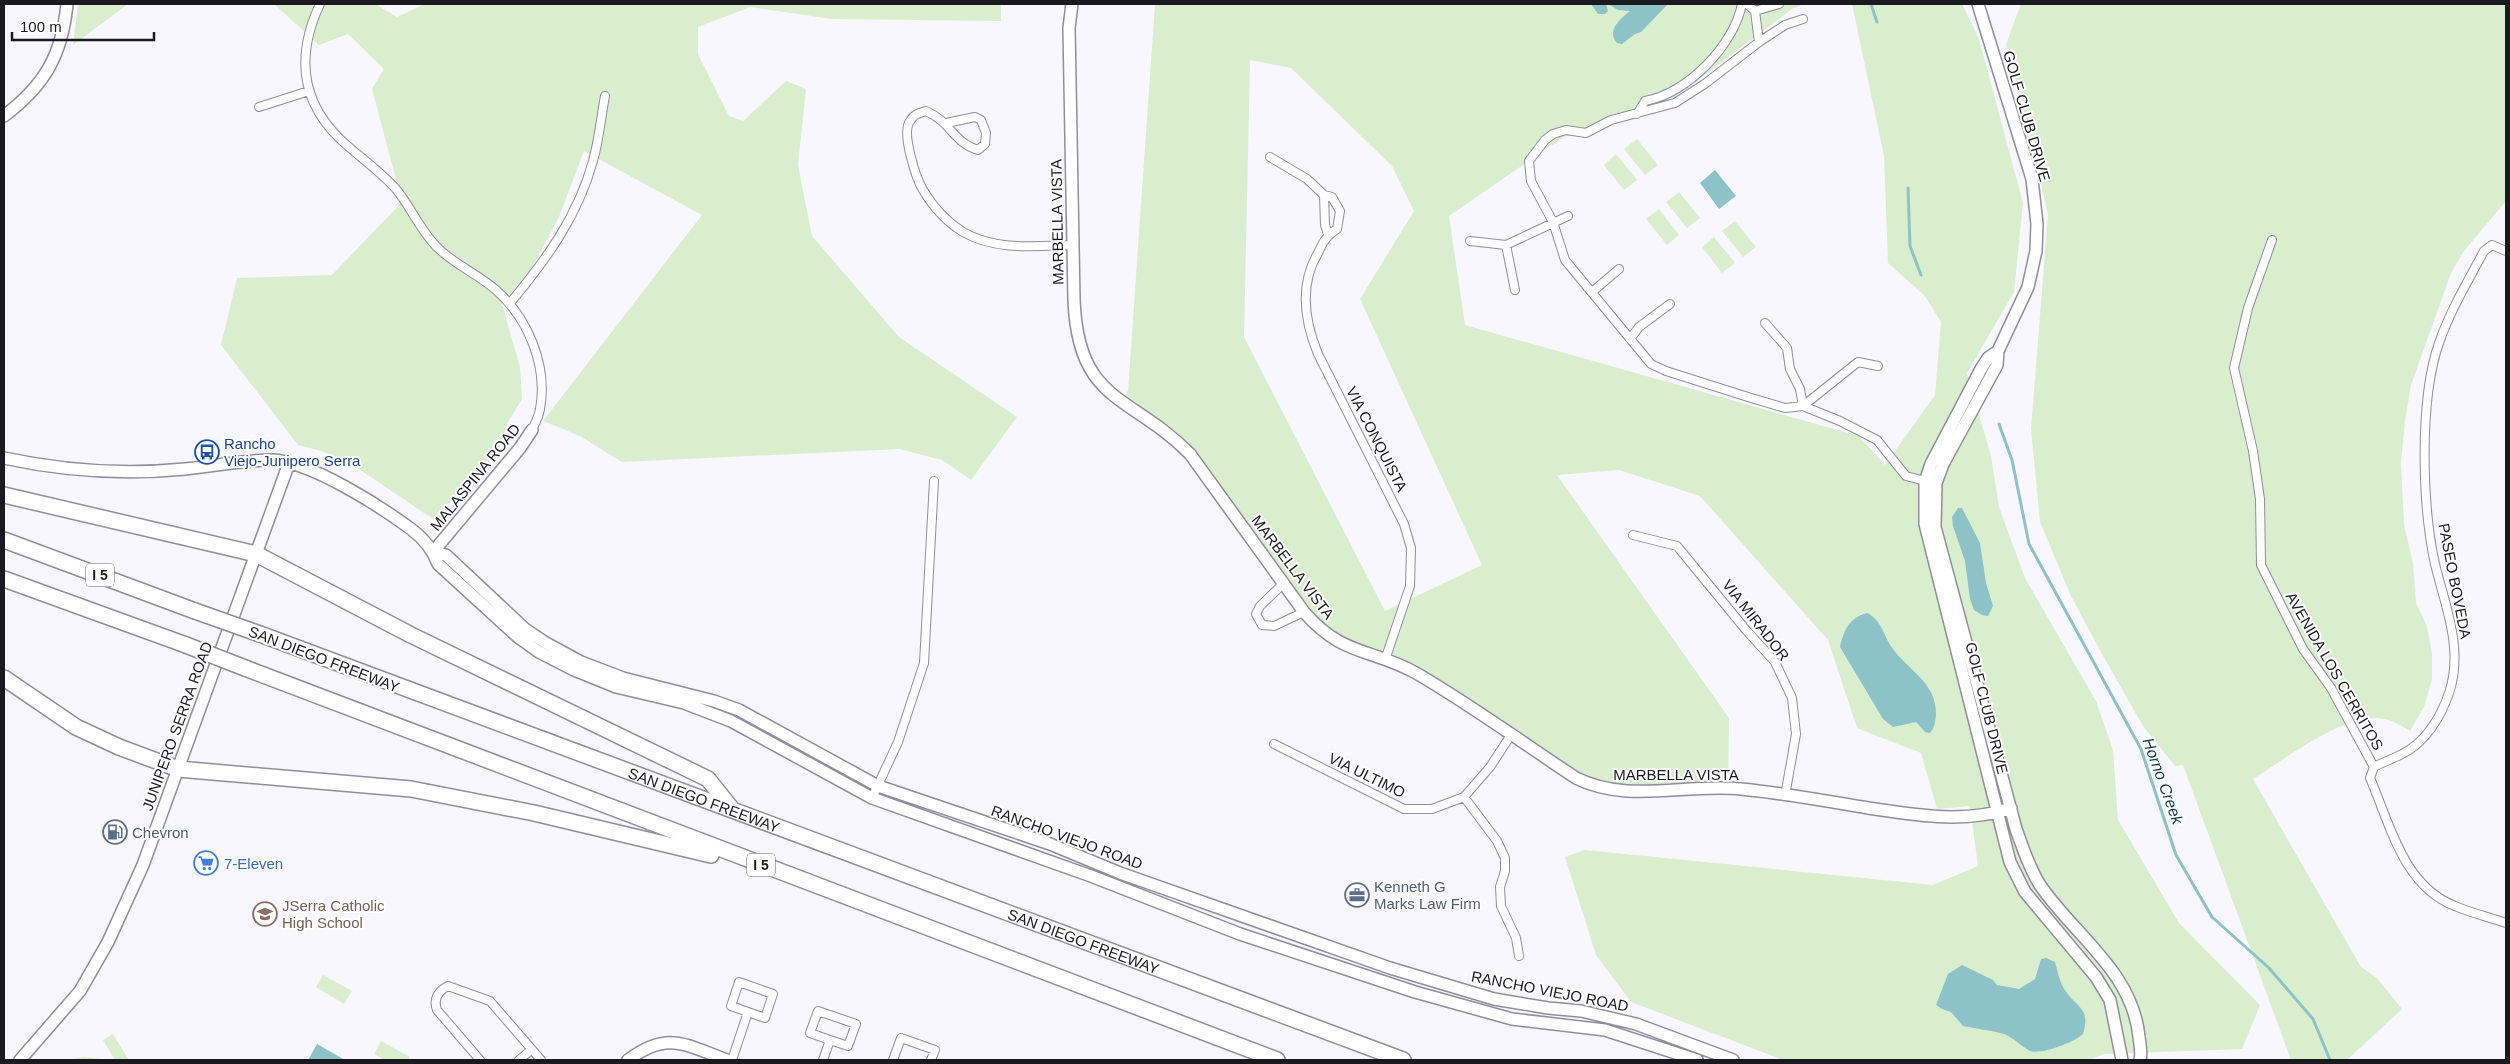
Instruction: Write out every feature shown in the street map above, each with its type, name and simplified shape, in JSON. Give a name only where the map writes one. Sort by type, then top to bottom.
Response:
[{"type":"highway","points":[[4,495],[256,554],[410,635],[708,779],[732,808]]},
{"type":"highway","name":"SAN DIEGO FREEWAY","points":[[4,540],[546,742],[732,808],[1403,1060]]},
{"type":"highway","name":"I 5","points":[[4,579],[186,645],[768,868],[1277,1060]]},
{"type":"highway","points":[[4,678],[76,727],[119,747],[178,769],[410,788],[534,813],[768,868]]},
{"type":"main road","points":[[4,116],[31,94],[56,56],[64,32],[67,4]]},
{"type":"main road","name":"MARBELLA VISTA","points":[[1072,4],[1069,28],[1073,246],[1076,334],[1083,357],[1091,371],[1112,396],[1175,440],[1190,454],[1316,626],[1339,643],[1386,660],[1417,674],[1576,778],[1605,789],[1630,792],[1728,788],[1936,816],[1966,817],[2011,808]]},
{"type":"main road","name":"GOLF CLUB DRIVE","points":[[1978,4],[2032,179],[2037,224],[2036,251],[2028,287],[1998,351],[1997,364],[1931,483],[1927,532],[2010,862],[2025,892],[2096,977],[2110,1000],[2122,1060]]},
{"type":"main road","name":"MALASPINA ROAD","points":[[433,552],[520,448],[532,430]]},
{"type":"main road","name":"RANCHO VIEJO ROAD","points":[[4,458],[56,468],[112,473],[187,469],[257,461],[289,462],[333,480],[412,529],[433,552],[438,564],[518,637],[539,652],[574,670],[616,686],[684,703],[710,713],[755,733],[872,798],[1091,876],[1240,934],[1415,992],[1512,1019],[1605,1030],[1697,1060]]},
{"type":"main road","name":"JUNIPERO SERRA ROAD","points":[[20,1060],[80,991],[108,942],[142,865],[289,462]]},
{"type":"main road","name":"GOLF CLUB DRIVE","points":[[1931,483],[1935,527],[2011,808],[2029,867],[2041,886],[2109,966],[2126,992],[2138,1030],[2140,1060]]},
{"type":"main road","name":"RANCHO VIEJO ROAD","points":[[433,552],[446,555],[519,623],[546,643],[581,662],[623,678],[714,700],[764,722],[844,769],[878,786],[1050,844],[1120,873],[1390,968],[1494,999],[1581,1011],[1636,1024],[1733,1060]]},
{"type":"main road","points":[[710,713],[714,700]]},
{"type":"main road","points":[[628,1060],[652,1045],[670,1042],[727,1060]]},
{"type":"street","points":[[62,4],[67,4]]},
{"type":"street","name":"MALASPINA ROAD","points":[[320,4],[310,25],[305,47],[305,66],[309,91],[320,116],[340,138],[396,189],[436,246],[456,264],[495,288],[510,303],[529,334],[540,372],[540,410],[532,430]]},
{"type":"street","points":[[1637,114],[1645,101],[1667,94],[1694,78],[1724,42],[1740,14],[1742,4]]},
{"type":"street","points":[[1747,4],[1755,11],[1759,42]]},
{"type":"street","points":[[1755,11],[1779,4]]},
{"type":"street","points":[[1803,19],[1785,25],[1759,42],[1675,103],[1610,120],[1586,133],[1566,130],[1553,134],[1545,140],[1529,160],[1531,181],[1553,222],[1563,257],[1646,359],[1666,371],[1785,408],[1803,406],[1870,434],[1882,445],[1903,473],[1931,483]]},
{"type":"street","points":[[259,107],[309,91]]},
{"type":"street","points":[[510,303],[559,240],[579,202],[593,159],[605,96]]},
{"type":"street","points":[[946,123],[975,117],[981,120],[986,133],[985,144],[978,150],[968,147],[946,123],[926,111],[916,114],[908,122],[907,132],[916,176],[924,191],[945,218],[964,232],[993,243],[1010,246],[1073,246]]},
{"type":"street","name":"VIA CONQUISTA","points":[[1270,157],[1307,179],[1324,195],[1332,197],[1340,211],[1337,229],[1328,234],[1314,258],[1306,284],[1305,312],[1309,333],[1404,524],[1411,548],[1410,586],[1386,660]]},
{"type":"street","points":[[1324,195],[1325,225],[1328,234]]},
{"type":"street","points":[[1470,242],[1506,246],[1568,216]]},
{"type":"street","name":"AVENIDA LOS CERRITOS","points":[[2272,240],[2248,308],[2234,368],[2251,442],[2260,499],[2261,565],[2303,648],[2331,688],[2374,767]]},
{"type":"street","name":"PASEO BOVEDA","points":[[2374,767],[2404,754],[2419,742],[2434,725],[2450,692],[2454,653],[2453,632],[2435,563],[2425,464],[2430,379],[2438,344],[2451,314],[2484,251],[2492,245],[2506,251]]},
{"type":"street","points":[[1506,246],[1515,290]]},
{"type":"street","points":[[1592,292],[1619,269]]},
{"type":"street","points":[[1630,339],[1639,327],[1670,304]]},
{"type":"street","points":[[1765,323],[1787,348],[1790,369],[1800,389],[1803,406]]},
{"type":"street","points":[[1803,406],[1858,362],[1878,366]]},
{"type":"street","points":[[872,798],[898,742],[924,663],[934,481]]},
{"type":"street","name":"VIA MIRADOR","points":[[1633,535],[1677,546],[1746,630],[1775,662],[1792,698],[1796,734],[1785,796]]},
{"type":"street","points":[[1284,583],[1260,606],[1256,614],[1262,625],[1274,626],[1304,612]]},
{"type":"street","name":"VIA ULTIMO","points":[[1274,744],[1404,809],[1432,809],[1464,797],[1490,767],[1510,735]]},
{"type":"street","points":[[2374,767],[2370,778],[2400,852],[2410,870],[2423,886],[2454,906],[2506,923]]},
{"type":"street","points":[[1464,797],[1497,842],[1505,858],[1505,870],[1500,887],[1501,906],[1516,938],[1519,956]]},
{"type":"street","points":[[739,982],[773,994],[765,1018],[748,1012],[731,1006],[739,982]]},
{"type":"street","points":[[480,1060],[437,1010],[434,1003],[442,989],[448,986],[490,1001],[540,1060]]},
{"type":"street","points":[[818,1011],[856,1024],[848,1046],[830,1040],[810,1033],[818,1011]]},
{"type":"street","points":[[732,1060],[748,1012]]},
{"type":"street","points":[[893,1060],[901,1038],[935,1050],[931,1060]]},
{"type":"street","points":[[823,1060],[830,1040]]},
{"type":"street","points":[[519,1060],[532,1050]]},
{"type":"green space","points":[[78,4],[128,4],[73,45]]},
{"type":"green space","points":[[274,4],[375,4],[397,17],[425,4],[1001,4],[1001,21],[832,19],[750,7],[698,27],[698,54],[729,116],[743,121],[786,81],[806,89],[798,165],[812,236],[899,337],[1017,417],[971,480],[942,460],[900,449],[622,462],[580,436],[543,421],[702,215],[584,151],[559,217],[530,272],[502,304],[520,367],[522,399],[507,424],[496,456],[433,519],[353,465],[322,451],[298,445],[221,345],[237,278],[332,275],[402,202],[372,89],[384,69],[348,34],[319,45]]},
{"type":"green space","points":[[1155,4],[1804,4],[1792,9],[1677,96],[1564,137],[1449,216],[1465,325],[1859,436],[1885,465],[1935,395],[1941,322],[1925,296],[1888,263],[1884,156],[1852,4],[1962,4],[1979,39],[2023,203],[2014,292],[1967,373],[1991,456],[1999,507],[2025,578],[2096,701],[2113,750],[2118,820],[2179,923],[2260,1005],[2242,1049],[2104,1054],[2088,1060],[1783,1060],[1631,1002],[1596,955],[1565,857],[1585,850],[1933,885],[1978,866],[1970,806],[1937,809],[1921,753],[1857,728],[1828,640],[1700,496],[1619,470],[1557,475],[1729,718],[1728,788],[1595,786],[1417,674],[1330,637],[1190,454],[1120,401],[1128,391]],"holes":[[[1250,60],[1291,68],[1392,166],[1414,211],[1360,299],[1482,565],[1385,611],[1244,337]]]},
{"type":"green space","points":[[2021,4],[2506,4],[2506,201],[2464,251],[2451,273],[2411,385],[2405,421],[2401,462],[2404,525],[2413,563],[2416,603],[2427,626],[2432,654],[2432,679],[2424,707],[2410,731],[2389,720],[2373,718],[2356,721],[2319,737],[2253,779],[2361,967],[2377,978],[2402,1009],[2347,1060],[2291,1060],[2183,765],[2175,766],[2143,726],[2071,596],[2040,522],[2031,429],[2048,215],[2020,93],[2006,44]]},
{"type":"green space","points":[[1637,139],[1658,165],[1645,175],[1624,149]]},
{"type":"green space","points":[[1616,154],[1637,180],[1624,190],[1604,165]]},
{"type":"green space","points":[[1679,192],[1700,218],[1687,228],[1666,202]]},
{"type":"green space","points":[[1659,209],[1679,235],[1667,245],[1646,219]]},
{"type":"green space","points":[[1735,221],[1756,247],[1743,257],[1722,231]]},
{"type":"green space","points":[[1714,237],[1735,263],[1722,273],[1702,247]]},
{"type":"green space","points":[[323,975],[352,991],[344,1004],[316,987]]},
{"type":"green space","points":[[113,1034],[129,1060],[115,1060],[103,1040]]},
{"type":"green space","points":[[381,1041],[410,1057],[408,1060],[385,1060],[374,1054]]},
{"type":"green space","points":[[84,1057],[109,1060],[66,1060]]},
{"type":"water","points":[[1591,4],[1606,4],[1608,11],[1605,14],[1598,14]]},
{"type":"water","points":[[1608,4],[1668,4],[1641,32],[1635,34],[1622,44],[1617,43],[1613,34],[1619,21],[1630,11],[1618,10]]},
{"type":"water","points":[[1715,170],[1736,196],[1719,209],[1700,183]]},
{"type":"water","points":[[1958,508],[1962,508],[1980,543],[1986,583],[1993,606],[1988,616],[1974,610],[1970,599],[1965,561],[1953,526],[1952,517]]},
{"type":"water","points":[[1867,613],[1880,624],[1893,649],[1921,678],[1932,694],[1936,715],[1934,727],[1930,733],[1925,732],[1916,722],[1893,727],[1883,719],[1840,647],[1848,626],[1856,618]]},
{"type":"water","points":[[2046,958],[2055,962],[2065,990],[2080,1007],[2085,1019],[2083,1034],[2066,1044],[2042,1051],[2030,1051],[2004,1034],[1963,1026],[1951,1012],[1936,1005],[1948,974],[1962,965],[1993,980],[1997,985],[2019,989],[2035,979],[2041,959]]},
{"type":"water","points":[[317,1044],[345,1060],[308,1060]]},
{"type":"waterway","name":"Horno Creek","points":[[1871,4],[1877,22]]},
{"type":"waterway","name":"Horno Creek","points":[[1908,188],[1910,246],[1921,275]]},
{"type":"waterway","name":"Horno Creek","points":[[1999,424],[2012,460],[2029,544],[2141,749],[2176,855],[2212,917],[2269,968],[2313,1019],[2330,1060]]},
{"type":"place","name":"Rancho Viejo-Junipero Serra","points":[[207,452]]},
{"type":"place","name":"Chevron","points":[[115,832]]},
{"type":"place","name":"7-Eleven","points":[[206,863]]},
{"type":"place","name":"Kenneth G Marks Law Firm","points":[[1357,895]]},
{"type":"place","name":"JSerra Catholic High School","points":[[265,914]]}]
